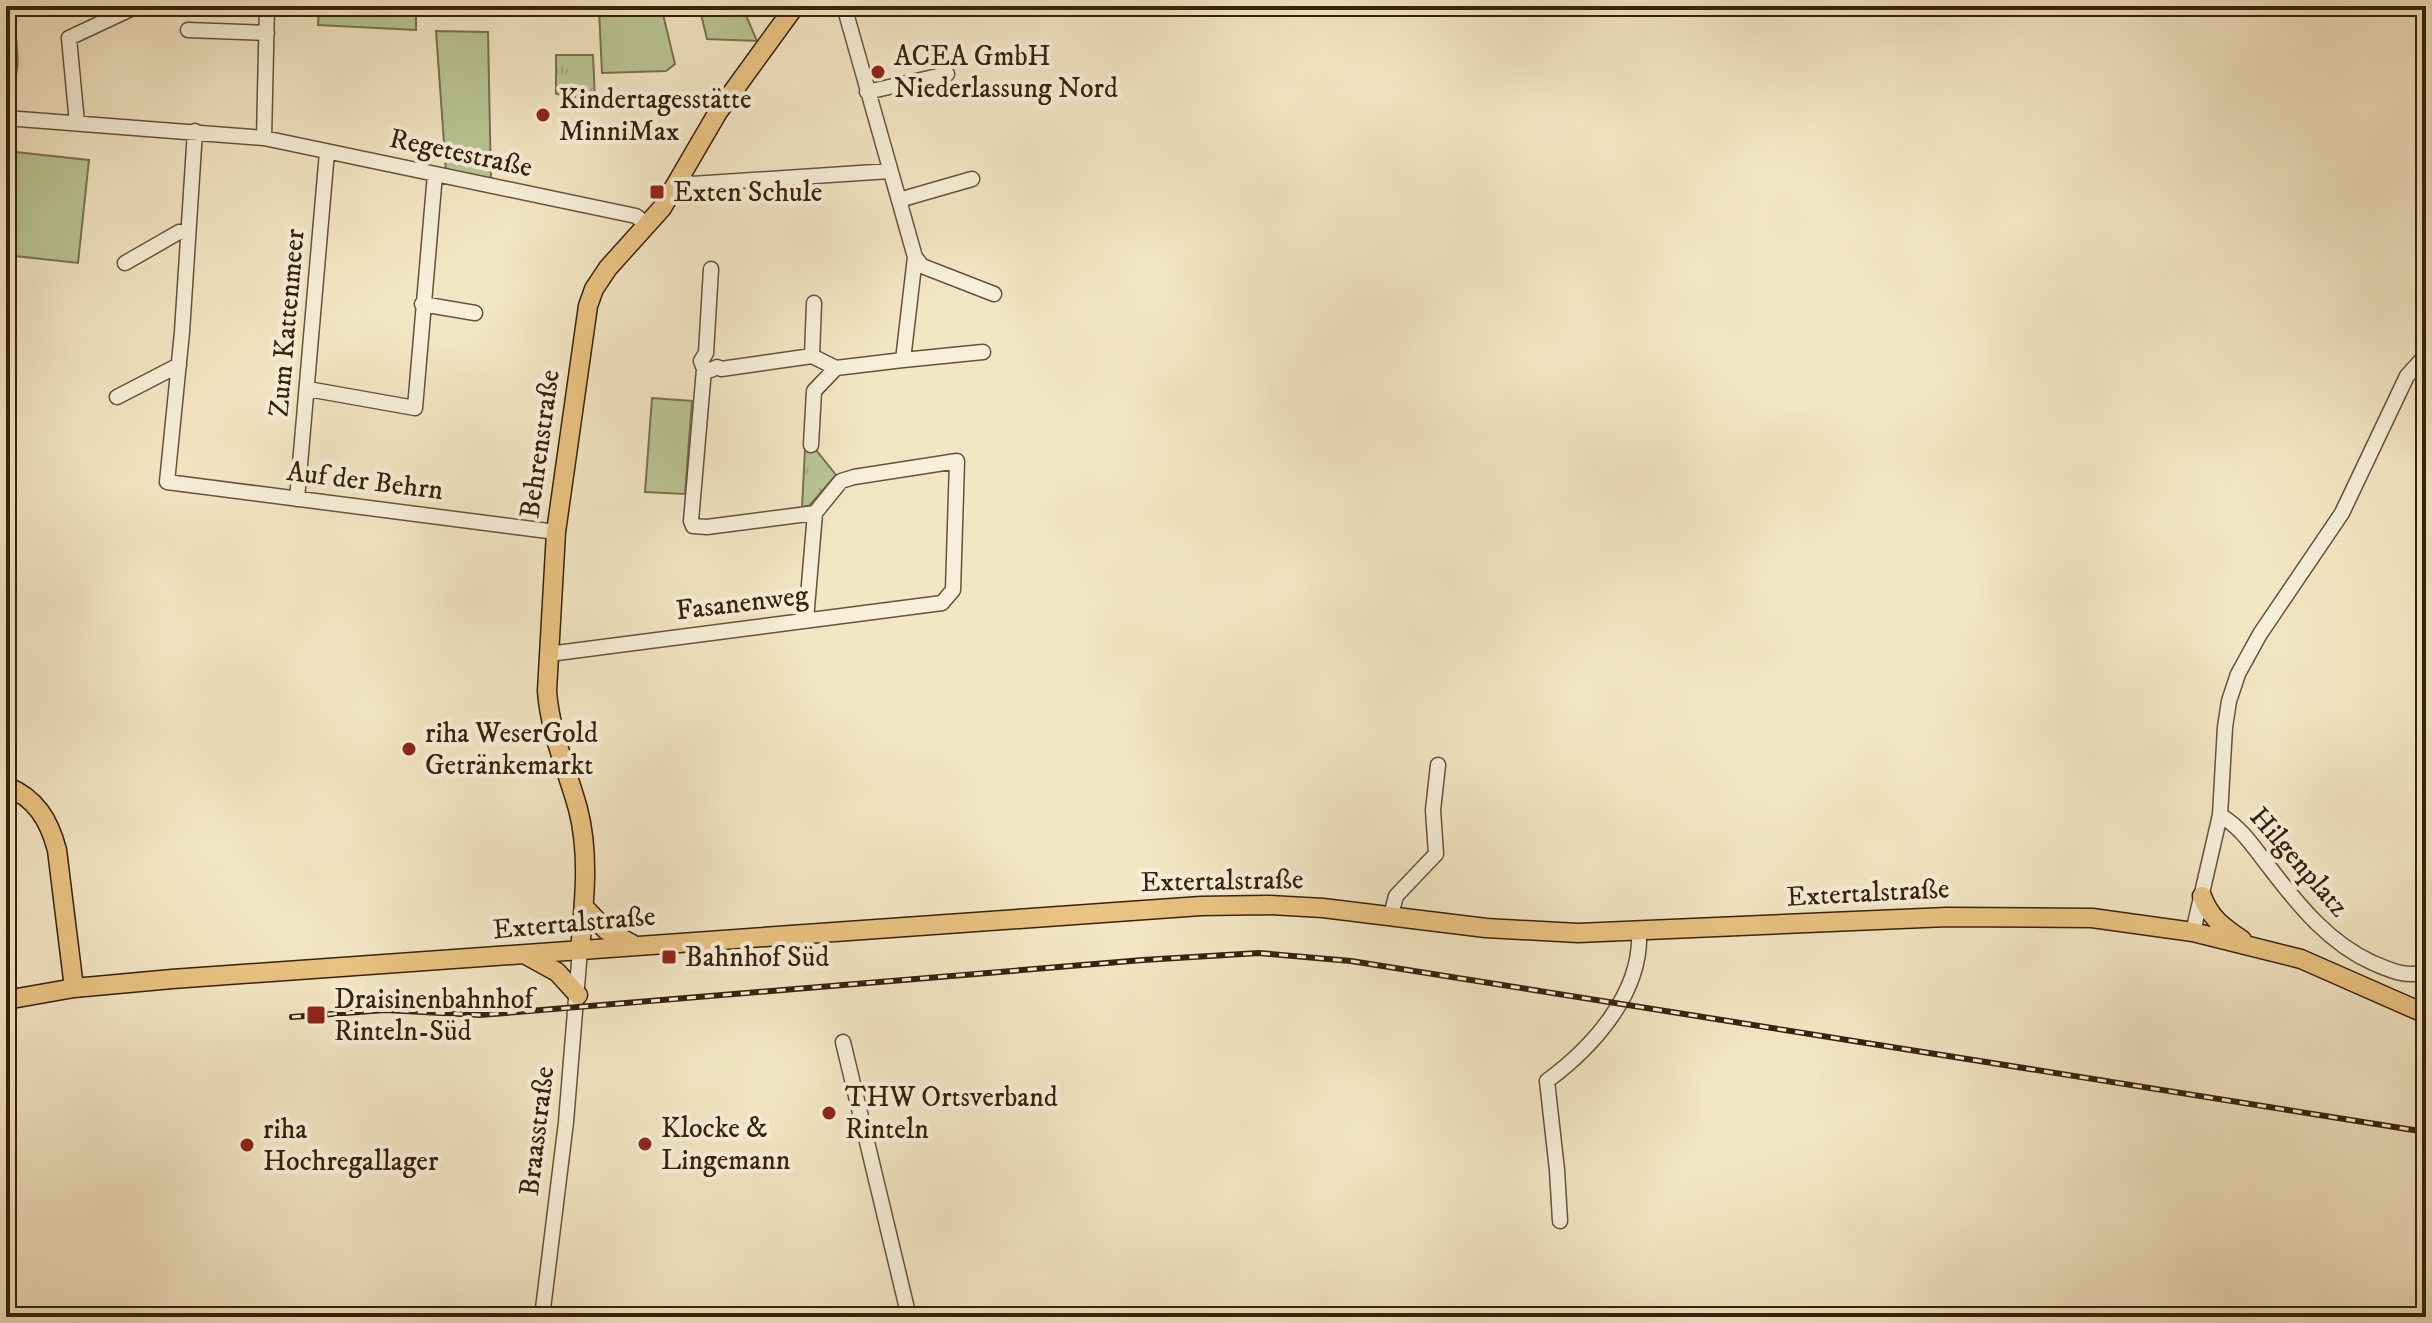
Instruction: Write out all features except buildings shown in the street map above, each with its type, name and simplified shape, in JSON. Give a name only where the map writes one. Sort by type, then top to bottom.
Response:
[{"type":"main road","name":"Behrenstraße","points":[[580,950],[584,907],[583,835],[549,716],[549,654],[556,532],[588,306],[594,289],[608,268],[662,208],[718,112],[795,6]]},
{"type":"main road","points":[[6,786],[29,799],[46,819],[52,834],[74,988]]},
{"type":"main road","points":[[2202,896],[2216,922],[2247,944]]},
{"type":"main road","name":"Extertalstraße","points":[[6,1000],[74,988],[172,979],[1201,906],[1268,905],[1391,915],[1518,931],[1639,932],[1991,915],[2092,918],[2193,932],[2301,959],[2426,1014]]},
{"type":"main road","points":[[584,907],[606,930],[635,945]]},
{"type":"main road","points":[[525,955],[557,972],[578,995]]},
{"type":"street","points":[[264,138],[267,6]]},
{"type":"street","points":[[844,6],[915,257],[922,266],[994,294]]},
{"type":"street","points":[[77,123],[69,38],[135,7]]},
{"type":"street","points":[[188,30],[267,33]]},
{"type":"street","points":[[867,92],[947,74]]},
{"type":"street","name":"Regetestraße","points":[[6,118],[264,138],[636,216],[646,224]]},
{"type":"street","points":[[117,397],[179,365],[195,131]]},
{"type":"street","name":"Zum Kattenmeer","points":[[297,499],[327,152]]},
{"type":"street","points":[[681,179],[692,184],[890,171]]},
{"type":"street","points":[[308,389],[415,408],[435,174]]},
{"type":"street","points":[[899,200],[972,179]]},
{"type":"street","points":[[125,263],[179,232],[188,233]]},
{"type":"street","points":[[903,360],[915,257]]},
{"type":"street","points":[[711,269],[706,353],[701,361],[704,369],[691,521],[693,526],[707,527],[815,513],[806,620]]},
{"type":"street","points":[[812,356],[814,303]]},
{"type":"street","points":[[422,304],[475,313]]},
{"type":"street","points":[[704,369],[812,356],[836,368],[983,352]]},
{"type":"street","points":[[2193,932],[2220,815],[2225,727],[2238,674],[2260,634],[2342,513],[2407,376],[2426,355]]},
{"type":"street","name":"Auf der Behrn","points":[[179,365],[167,482],[556,532]]},
{"type":"street","points":[[811,445],[814,391],[836,368]]},
{"type":"street","name":"Fasanenweg","points":[[549,654],[942,603],[953,590],[957,461],[841,481],[815,513]]},
{"type":"street","points":[[1391,915],[1396,896],[1436,854],[1433,810],[1438,765]]},
{"type":"street","name":"Hilgenplatz","points":[[2220,815],[2239,826],[2281,881],[2334,941],[2362,958],[2404,976],[2426,973]]},
{"type":"street","points":[[1560,1221],[1547,1081],[1582,1051],[1620,1002],[1636,965],[1639,932]]},
{"type":"street","name":"Braasstraße","points":[[542,1317],[566,1122],[580,950]]},
{"type":"street","points":[[843,1042],[909,1317]]},
{"type":"green space","points":[[319,6],[416,6],[416,30],[318,25]]},
{"type":"green space","points":[[661,6],[675,64],[666,71],[602,73],[599,10]]},
{"type":"green space","points":[[699,6],[742,6],[757,41],[707,39]]},
{"type":"green space","points":[[436,31],[488,32],[491,181],[446,171]]},
{"type":"green space","points":[[556,55],[593,55],[595,100],[556,94]]},
{"type":"green space","points":[[6,151],[89,160],[78,263],[6,255]]},
{"type":"green space","points":[[652,398],[692,401],[685,494],[645,492]]},
{"type":"green space","points":[[805,449],[816,450],[836,475],[809,506],[802,507]]},
{"type":"waterway","points":[[6,88],[17,70],[17,6]]},
{"type":"railway","points":[[292,1017],[385,1010],[480,1015],[1259,953],[1351,961],[2426,1132]]},
{"type":"place","name":"ACEA GmbH Niederlassung Nord","points":[[878,72]]},
{"type":"place","name":"Kindertagesstätte MinniMax","points":[[543,115]]},
{"type":"place","name":"Exten Schule","points":[[657,192]]},
{"type":"place","name":"riha WeserGold Getränkemarkt","points":[[409,749]]},
{"type":"place","name":"Bahnhof Süd","points":[[669,957]]},
{"type":"place","name":"Draisinenbahnhof Rinteln-Süd","points":[[316,1015]]},
{"type":"place","name":"THW Ortsverband Rinteln","points":[[829,1113]]},
{"type":"place","name":"Klocke & Lingemann","points":[[645,1144]]},
{"type":"place","name":"riha Hochregallager","points":[[247,1145]]}]
